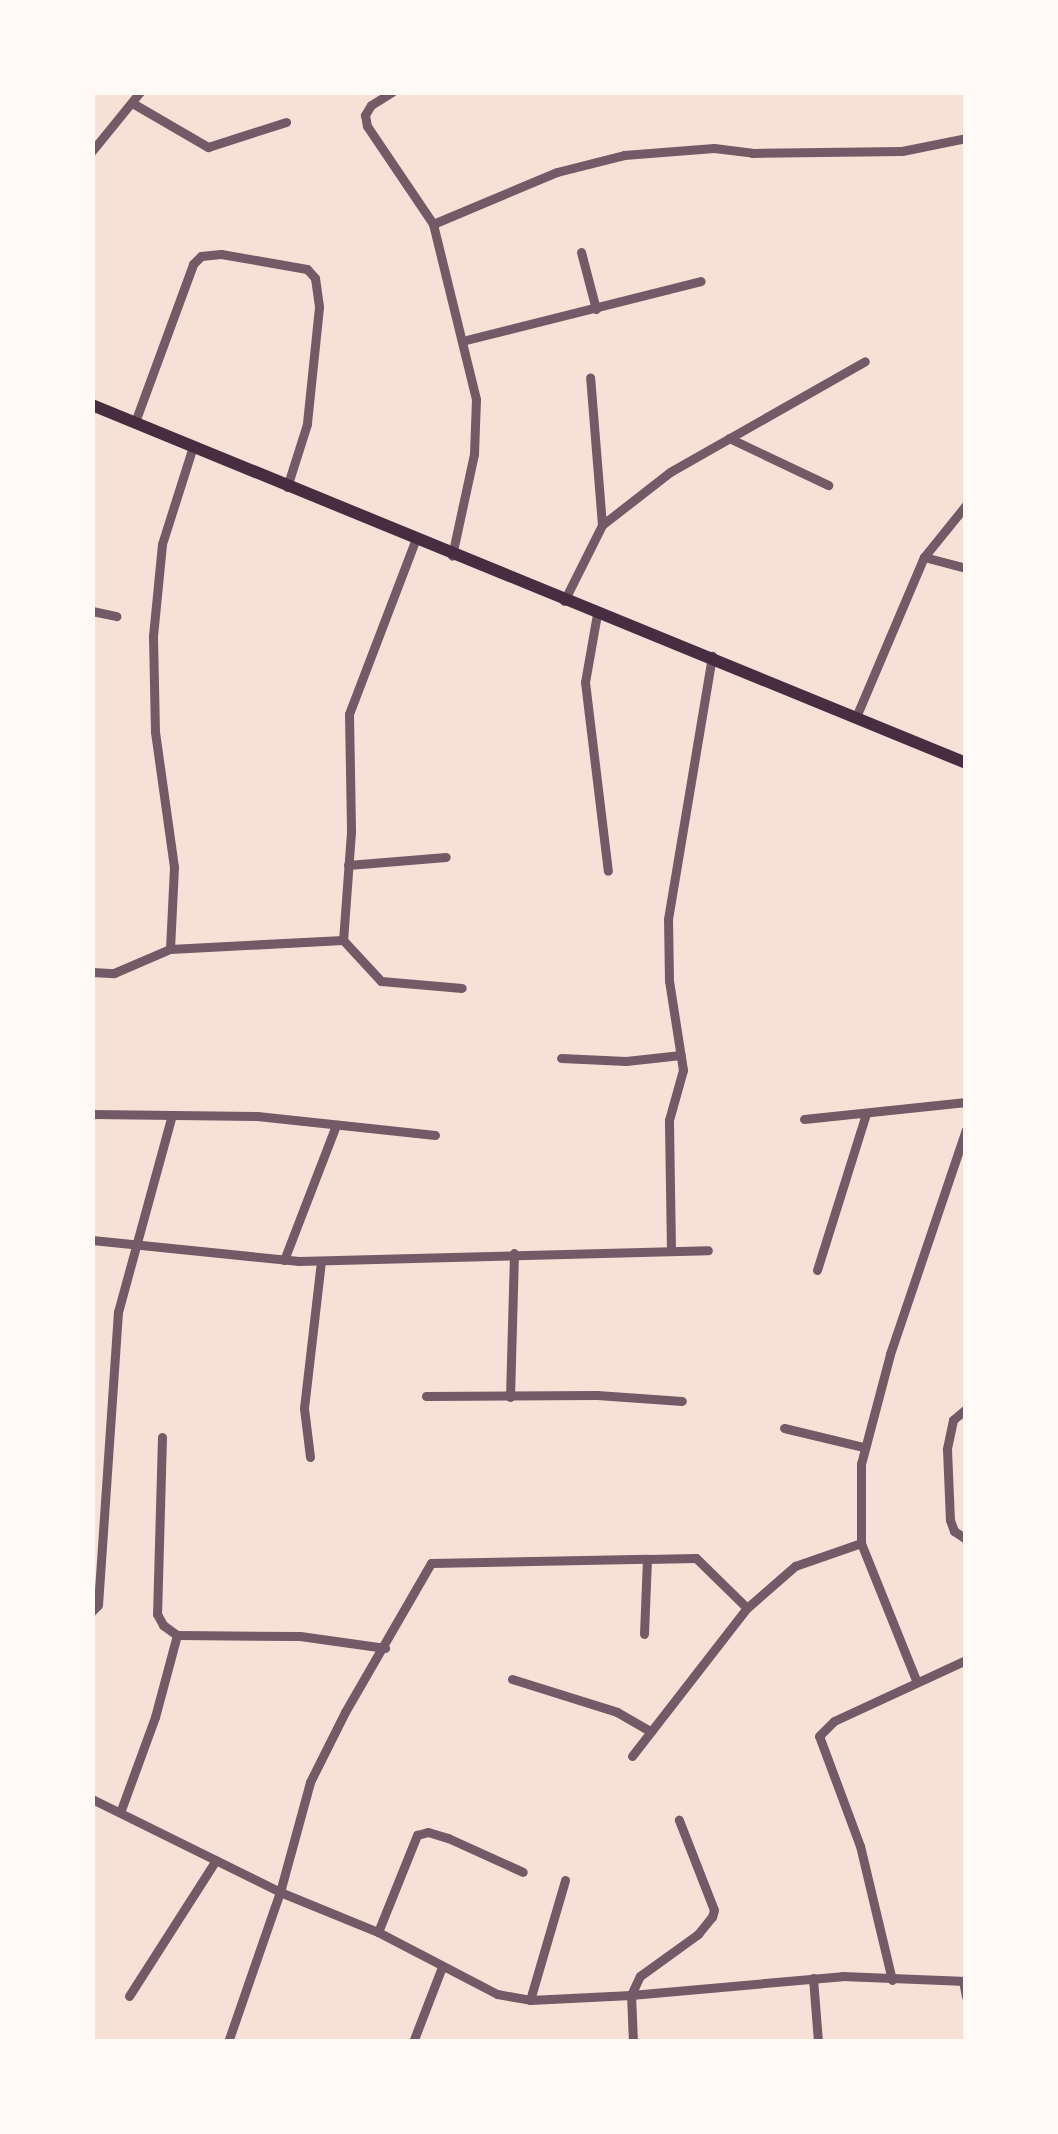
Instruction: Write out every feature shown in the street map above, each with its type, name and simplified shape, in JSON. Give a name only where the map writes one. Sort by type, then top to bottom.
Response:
[{"type":"main road","points":[[92,405],[415,541],[712,656],[966,763]]},
{"type":"street","points":[[92,151],[140,92]]},
{"type":"street","points":[[392,92],[371,105],[365,114],[367,126],[434,224],[476,399],[474,454],[452,556]]},
{"type":"street","points":[[134,104],[208,147],[286,122]]},
{"type":"street","points":[[434,224],[557,172],[624,154],[714,148],[752,152],[902,152],[966,138]]},
{"type":"street","points":[[581,252],[596,309]]},
{"type":"street","points":[[134,422],[193,264],[201,256],[221,254],[307,269],[314,278],[319,308],[307,424],[288,487]]},
{"type":"street","points":[[462,341],[701,281]]},
{"type":"street","points":[[564,601],[602,526],[670,472],[865,361]]},
{"type":"street","points":[[590,377],[602,526]]},
{"type":"street","points":[[730,438],[828,484]]},
{"type":"street","points":[[170,948],[174,867],[155,732],[153,636],[162,544],[193,446]]},
{"type":"street","points":[[856,717],[924,557],[966,505]]},
{"type":"street","points":[[415,541],[349,714],[348,865],[343,940],[382,982],[462,988]]},
{"type":"street","points":[[924,557],[966,568]]},
{"type":"street","points":[[92,611],[116,616]]},
{"type":"street","points":[[597,614],[584,682],[608,871]]},
{"type":"street","points":[[671,1251],[669,1120],[682,1088],[681,1055],[668,980],[668,919],[712,656]]},
{"type":"street","points":[[348,865],[446,858]]},
{"type":"street","points":[[93,971],[114,973],[170,948],[343,940]]},
{"type":"street","points":[[561,1058],[626,1061],[681,1055]]},
{"type":"street","points":[[804,1118],[966,1102]]},
{"type":"street","points":[[92,1114],[257,1116],[434,1134]]},
{"type":"street","points":[[817,1270],[866,1114]]},
{"type":"street","points":[[92,1611],[98,1605],[118,1312],[172,1115]]},
{"type":"street","points":[[284,1260],[336,1125]]},
{"type":"street","points":[[916,1680],[861,1543],[864,1447],[890,1354],[966,1130]]},
{"type":"street","points":[[92,1240],[321,1262],[514,1253],[708,1250]]},
{"type":"street","points":[[510,1397],[514,1253]]},
{"type":"street","points":[[310,1457],[304,1408],[321,1262]]},
{"type":"street","points":[[426,1396],[597,1395],[682,1400]]},
{"type":"street","points":[[966,1410],[954,1420],[946,1449],[950,1520],[954,1531],[966,1539]]},
{"type":"street","points":[[784,1428],[864,1447]]},
{"type":"street","points":[[162,1437],[156,1614],[176,1635],[300,1636],[385,1648]]},
{"type":"street","points":[[632,1756],[747,1608],[795,1566],[861,1543]]},
{"type":"street","points":[[228,2042],[280,1892],[310,1782],[344,1712],[385,1648],[431,1563],[696,1558],[747,1608]]},
{"type":"street","points":[[644,1634],[647,1559]]},
{"type":"street","points":[[121,1810],[155,1717],[176,1635]]},
{"type":"street","points":[[892,1980],[860,1846],[819,1736],[834,1721],[966,1660]]},
{"type":"street","points":[[512,1679],[617,1712],[651,1732]]},
{"type":"street","points":[[92,1798],[280,1892],[378,1932],[498,1994],[530,2000],[631,1995],[813,1978],[964,1981],[966,1997]]},
{"type":"street","points":[[633,2042],[631,1995],[640,1976],[712,1918],[714,1910],[679,1820]]},
{"type":"street","points":[[378,1932],[417,1834],[428,1832],[448,1838],[523,1872]]},
{"type":"street","points":[[129,1996],[216,1860]]},
{"type":"street","points":[[530,2000],[565,1880]]},
{"type":"street","points":[[413,2042],[442,1967]]},
{"type":"street","points":[[813,1978],[818,2042]]}]
